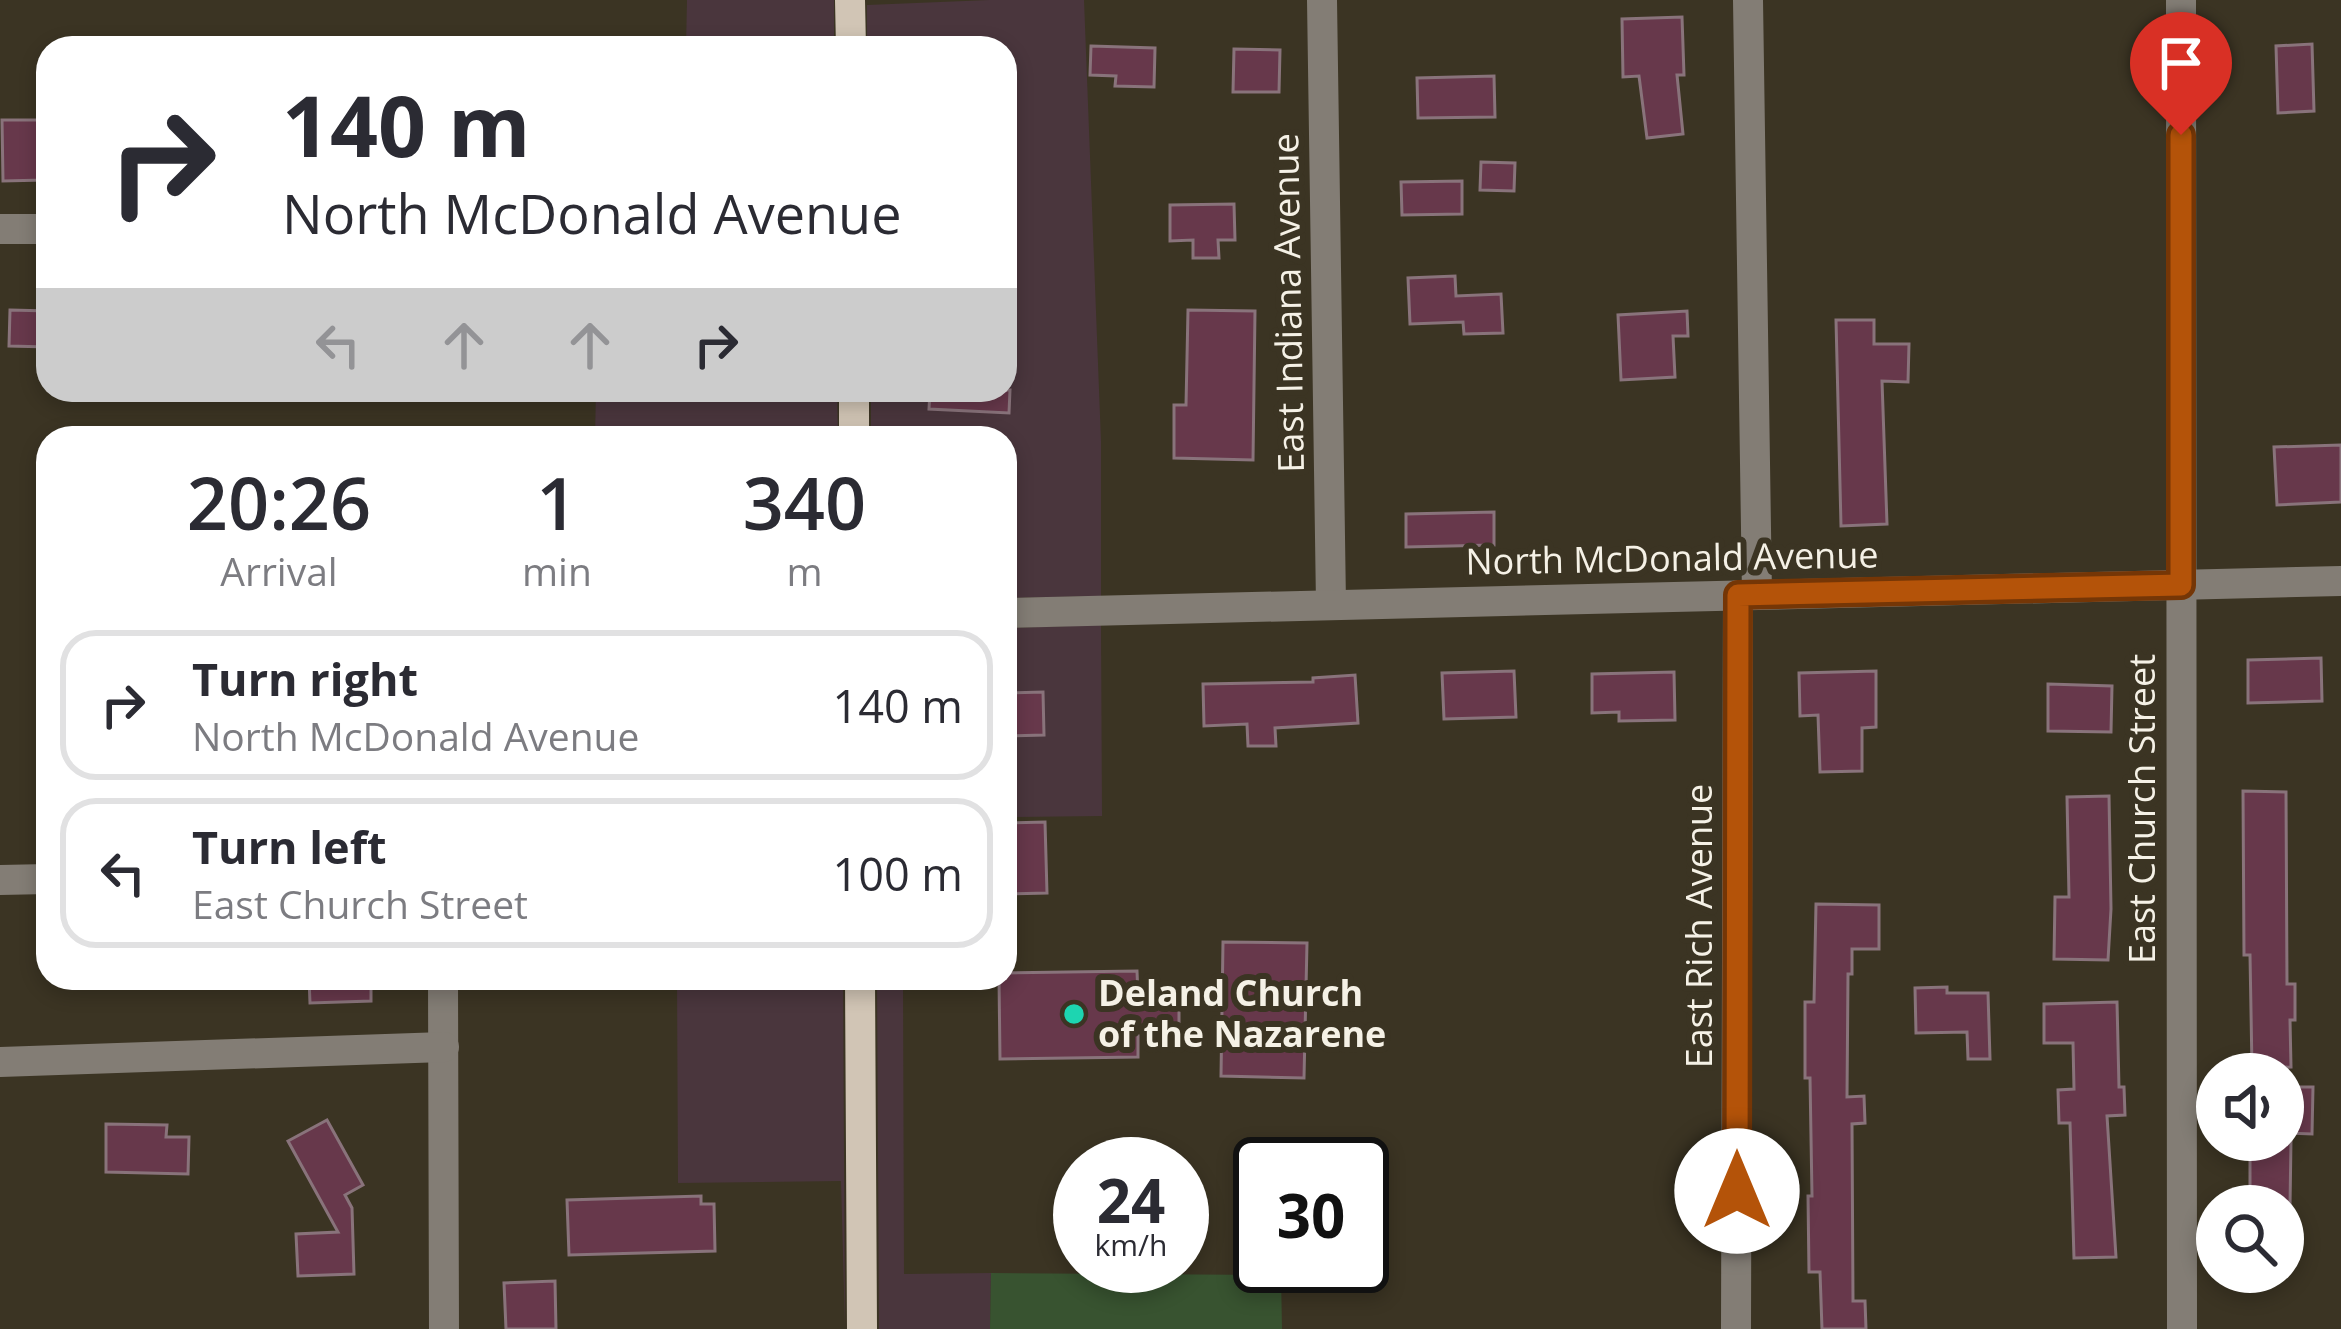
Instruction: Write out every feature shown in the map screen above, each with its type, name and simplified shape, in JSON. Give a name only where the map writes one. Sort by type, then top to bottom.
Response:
[{"type":"main road","points":[[850,0],[851,36]]},
{"type":"main road","points":[[860,990],[862,1329]]},
{"type":"street","name":"East Indiana Avenue","points":[[1322,0],[1331,604]]},
{"type":"street","name":"East Rich Avenue","points":[[1736,1329],[1748,595],[1748,0]]},
{"type":"street","name":"East Church Street","points":[[2181,0],[2182,1329]]},
{"type":"street","points":[[0,230],[36,229]]},
{"type":"street","name":"North McDonald Avenue","points":[[1017,613],[2341,581]]},
{"type":"street","points":[[0,880],[36,879]]},
{"type":"street","points":[[443,990],[444,1329]]},
{"type":"street","points":[[0,1062],[444,1047]]},
{"type":"shaded area","points":[[687,0],[834,0],[834,36],[686,36]]},
{"type":"shaded area","points":[[1084,0],[1101,441],[1101,596],[1017,598],[1017,426],[871,426],[871,402],[1017,402],[1017,36],[867,36],[867,5]]},
{"type":"shaded area","points":[[596,402],[837,402],[838,426],[595,426]]},
{"type":"shaded area","points":[[1101,625],[1102,816],[1017,817],[1017,628]]},
{"type":"shaded area","points":[[677,990],[843,990],[845,1329],[841,1181],[678,1183]]},
{"type":"shaded area","points":[[877,990],[903,990],[904,1274],[991,1273],[990,1329],[879,1329]]},
{"type":"green space","points":[[991,1273],[1053,1273],[1053,1293],[1209,1293],[1209,1275],[1233,1275],[1233,1293],[1281,1293],[1282,1329],[990,1329]]},
{"type":"building","points":[[1682,17],[1684,75],[1677,75],[1683,134],[1647,138],[1639,76],[1623,77],[1622,19]]},
{"type":"building","points":[[2312,44],[2314,111],[2278,113],[2276,46]]},
{"type":"building","points":[[1091,46],[1155,48],[1154,87],[1115,86],[1116,76],[1090,75]]},
{"type":"building","points":[[1234,49],[1280,50],[1279,92],[1233,92]]},
{"type":"building","points":[[1494,76],[1495,117],[1418,118],[1417,78]]},
{"type":"building","points":[[2,120],[36,120],[36,180],[3,181]]},
{"type":"building","points":[[1481,162],[1515,163],[1514,191],[1480,190]]},
{"type":"building","points":[[1462,181],[1462,214],[1402,215],[1401,182]]},
{"type":"building","points":[[1234,204],[1235,240],[1218,240],[1219,258],[1193,258],[1193,240],[1170,241],[1170,205]]},
{"type":"building","points":[[1455,276],[1456,296],[1501,294],[1503,333],[1464,334],[1463,322],[1410,324],[1408,278]]},
{"type":"building","points":[[10,310],[36,311],[36,347],[9,346]]},
{"type":"building","points":[[1188,310],[1255,311],[1253,460],[1174,458],[1174,405],[1186,405]]},
{"type":"building","points":[[1687,311],[1688,336],[1673,336],[1675,377],[1621,380],[1618,315]]},
{"type":"building","points":[[1836,320],[1874,320],[1874,344],[1909,344],[1908,382],[1882,381],[1887,524],[1841,526]]},
{"type":"building","points":[[929,402],[1009,402],[1009,413],[929,409]]},
{"type":"building","points":[[2341,445],[2341,502],[2277,505],[2274,447]]},
{"type":"building","points":[[1494,512],[1494,545],[1406,547],[1406,514]]},
{"type":"building","points":[[2321,658],[2322,701],[2248,703],[2248,660]]},
{"type":"building","points":[[1514,671],[1516,717],[1444,719],[1442,673]]},
{"type":"building","points":[[1876,671],[1876,727],[1862,728],[1862,771],[1820,772],[1818,715],[1800,716],[1799,673]]},
{"type":"building","points":[[1674,672],[1675,720],[1619,721],[1619,712],[1592,713],[1592,674]]},
{"type":"building","points":[[1355,675],[1358,723],[1275,728],[1276,746],[1248,746],[1247,724],[1204,726],[1203,684],[1313,682],[1313,678]]},
{"type":"building","points":[[2048,684],[2112,686],[2111,732],[2048,731]]},
{"type":"building","points":[[1043,692],[1044,735],[1017,736],[1017,693]]},
{"type":"building","points":[[2243,791],[2286,792],[2287,984],[2295,984],[2291,1053],[2252,1053],[2250,955],[2244,955]]},
{"type":"building","points":[[2109,796],[2108,960],[2054,959],[2055,897],[2069,897],[2067,797]]},
{"type":"building","points":[[1045,822],[1047,893],[1017,894],[1017,823]]},
{"type":"building","points":[[1816,904],[1879,905],[1879,949],[1852,949],[1852,974],[1848,974],[1847,1097],[1864,1096],[1865,1123],[1852,1124],[1853,1301],[1865,1301],[1866,1329],[1822,1329],[1820,1272],[1809,1272],[1808,1196],[1812,1196],[1805,1002],[1814,1002]]},
{"type":"building","points":[[1223,942],[1307,943],[1304,1078],[1221,1076]]},
{"type":"building","points":[[1137,971],[1138,996],[1179,996],[1179,1028],[1138,1029],[1138,1057],[1000,1059],[999,990],[1017,990],[1017,973]]},
{"type":"building","points":[[1947,987],[1947,993],[1988,993],[1990,1059],[1968,1059],[1967,1032],[1916,1033],[1915,988]]},
{"type":"building","points":[[309,990],[371,990],[371,1001],[310,1003]]},
{"type":"building","points":[[2117,1002],[2119,1087],[2124,1087],[2125,1115],[2107,1116],[2116,1257],[2074,1258],[2070,1123],[2059,1123],[2058,1090],[2074,1089],[2073,1043],[2044,1043],[2044,1004]]},
{"type":"building","points":[[2304,1087],[2313,1087],[2312,1134],[2304,1134]]},
{"type":"building","points":[[327,1120],[363,1185],[345,1195],[352,1208],[354,1274],[298,1276],[296,1234],[338,1232],[288,1141]]},
{"type":"building","points":[[106,1124],[167,1125],[166,1137],[189,1137],[188,1174],[106,1172]]},
{"type":"building","points":[[2250,1161],[2291,1161],[2290,1185],[2250,1185]]},
{"type":"building","points":[[701,1196],[701,1204],[714,1204],[715,1251],[569,1255],[567,1200]]},
{"type":"building","points":[[555,1281],[556,1329],[506,1329],[504,1283]]},
{"type":"place","name":"Deland Church of the Nazarene","points":[[1074,1014]]},
{"type":"route","points":[[1737,1191],[1738,595],[2181,585],[2181,135]]}]
